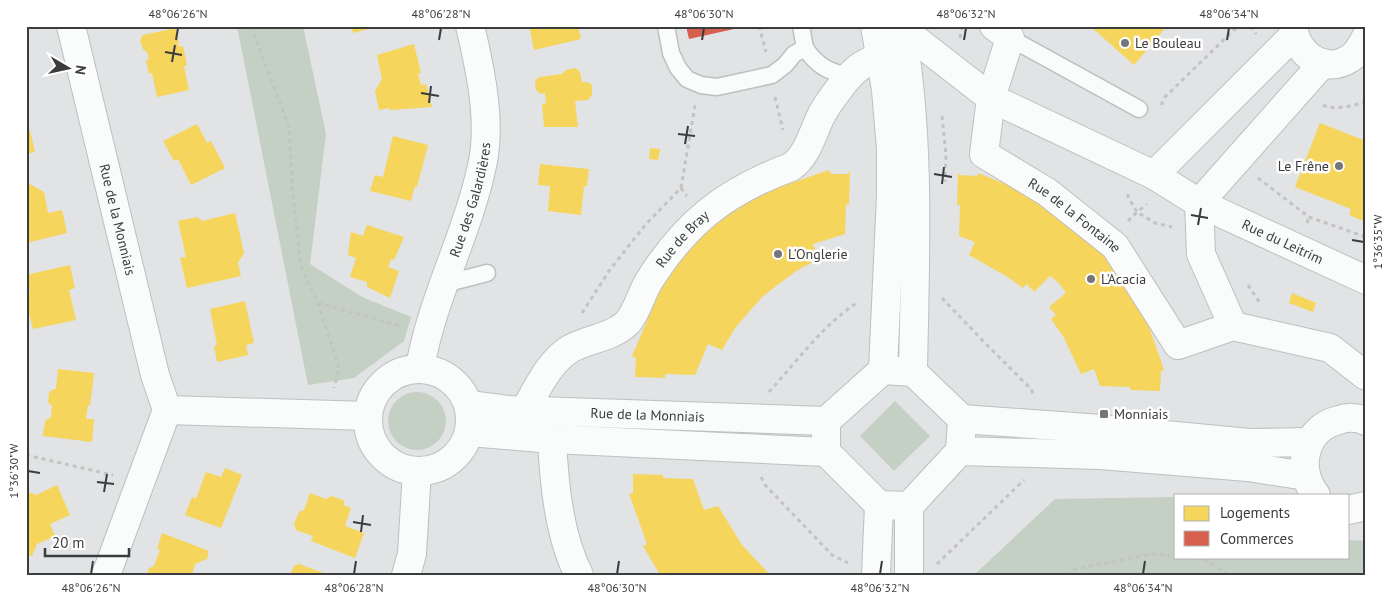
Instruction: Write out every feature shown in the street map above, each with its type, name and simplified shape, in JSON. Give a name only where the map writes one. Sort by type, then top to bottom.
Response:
[{"type":"street","name":"Rue de la Monniais","points":[[71,26],[155,375],[167,410]]},
{"type":"street","name":"Rue des Galardières","points":[[420,368],[424,343],[466,224],[483,160],[486,125],[479,61],[470,26]]},
{"type":"street","points":[[826,452],[826,421],[883,370],[891,195],[886,90],[881,56],[893,27]]},
{"type":"street","points":[[893,27],[911,88],[915,139],[913,372]]},
{"type":"street","name":"Rue du Leitrim","points":[[893,27],[991,98],[1154,175],[1199,203],[1366,280]]},
{"type":"street","points":[[1154,175],[1294,31],[1299,47],[1308,57],[1323,64],[1336,64],[1348,60],[1358,51],[1366,38]]},
{"type":"street","points":[[991,98],[1002,32]]},
{"type":"street","points":[[792,168],[803,156],[821,116],[850,77],[857,69],[881,56]]},
{"type":"street","points":[[1323,64],[1199,203],[1201,254],[1233,326],[1330,348],[1366,376]]},
{"type":"street","name":"Rue de la Fontaine","points":[[991,98],[984,154],[1047,192],[1115,246],[1178,345],[1233,326]]},
{"type":"street","name":"Rue de Bray","points":[[525,410],[543,379],[562,355],[571,349],[619,329],[628,322],[648,283],[672,249],[702,216],[721,201],[744,188],[792,168]]},
{"type":"street","points":[[420,368],[436,370],[451,378],[462,390],[469,405],[470,432],[462,448],[450,461],[434,469],[417,471],[397,466],[381,454],[370,437],[368,416],[373,398],[384,382],[400,371],[420,368]]},
{"type":"street","points":[[883,370],[913,372],[962,419],[1101,429],[1250,443],[1309,442]]},
{"type":"street","name":"Rue de la Monniais","points":[[469,405],[525,410],[826,421]]},
{"type":"street","points":[[106,575],[167,410],[368,416]]},
{"type":"street","points":[[1311,485],[1304,465],[1305,453],[1309,442],[1319,430],[1331,421],[1347,418],[1366,421]]},
{"type":"street","points":[[909,575],[909,506],[960,450],[962,419]]},
{"type":"street","points":[[470,432],[552,440],[826,452],[879,505],[909,506]]},
{"type":"street","points":[[552,440],[557,497],[565,534],[574,565],[579,575]]},
{"type":"street","points":[[960,450],[1100,455],[1248,467],[1311,485]]},
{"type":"street","points":[[406,575],[412,554],[417,471]]},
{"type":"street","points":[[866,571],[879,505]]},
{"type":"lane","points":[[666,26],[672,53],[678,68],[687,79],[701,85],[717,87],[772,75],[785,65],[794,54],[805,48]]},
{"type":"lane","points":[[801,26],[805,48],[812,59],[822,68],[850,77]]},
{"type":"lane","points":[[1002,32],[1139,109]]},
{"type":"lane","points":[[444,284],[486,274]]},
{"type":"path","points":[[250,26],[289,127],[292,196],[301,267],[318,303],[339,368],[328,414]]},
{"type":"path","points":[[953,70],[962,26]]},
{"type":"path","points":[[772,75],[792,168]]},
{"type":"path","points":[[577,320],[610,271],[646,224],[681,188],[695,103],[701,85]]},
{"type":"path","points":[[942,111],[946,154],[945,183]]},
{"type":"path","points":[[1256,176],[1309,216],[1366,237]]},
{"type":"path","points":[[681,188],[702,216]]},
{"type":"path","points":[[1246,282],[1262,305]]},
{"type":"path","points":[[748,418],[765,396],[818,337],[847,309],[876,290],[887,286]]},
{"type":"path","points":[[318,303],[428,334]]},
{"type":"path","points":[[746,449],[766,486],[832,554],[866,571]]},
{"type":"path","points":[[26,455],[141,481]]},
{"type":"path","points":[[1067,575],[1075,570],[1152,554],[1174,556]]},
{"type":"path","points":[[1204,558],[1229,575]]},
{"type":"green space","points":[[237,26],[303,26],[326,134],[310,264],[362,297],[411,317],[404,341],[354,378],[308,385]]},
{"type":"green space","points":[[411,392],[423,392],[438,400],[446,415],[446,427],[438,442],[423,450],[411,450],[396,442],[388,427],[388,415],[396,400]]},
{"type":"green space","points":[[895,401],[930,436],[894,471],[860,436]]},
{"type":"green space","points":[[1174,497],[1174,558],[1350,558],[1350,540],[1366,541],[1366,575],[974,575],[1055,499]]},
{"type":"building: Logements","points":[[351,26],[377,26],[377,27],[353,33]]},
{"type":"building: Logements","points":[[529,26],[578,26],[581,39],[534,50]]},
{"type":"building: Logements","name":"Le Bouleau","points":[[1090,26],[1167,26],[1134,65]]},
{"type":"building: Logements","points":[[176,28],[179,47],[183,46],[187,65],[184,66],[189,90],[157,97],[152,73],[149,74],[146,60],[149,59],[147,52],[143,49],[140,40],[143,35]]},
{"type":"building: Logements","points":[[414,44],[421,73],[418,74],[421,85],[426,84],[432,107],[379,110],[375,91],[382,79],[377,55]]},
{"type":"building: Logements","points":[[576,68],[580,72],[582,82],[592,85],[592,95],[588,100],[575,101],[578,127],[544,127],[542,104],[546,103],[545,93],[541,94],[536,90],[535,81],[539,77],[562,74],[566,70]]},
{"type":"building: Logements","name":"Le Frêne","points":[[1320,123],[1366,141],[1366,222],[1349,215],[1351,209],[1295,187]]},
{"type":"building: Logements","points":[[197,124],[207,143],[211,141],[225,168],[191,185],[178,159],[174,161],[163,141]]},
{"type":"building: Logements","points":[[26,130],[30,130],[35,152],[26,154]]},
{"type":"building: Logements","points":[[393,136],[428,145],[417,187],[415,186],[411,201],[370,191],[375,175],[383,177]]},
{"type":"building: Logements","points":[[650,148],[660,149],[658,160],[649,159]]},
{"type":"building: Logements","points":[[540,164],[589,169],[587,186],[584,186],[581,215],[548,211],[550,186],[538,185]]},
{"type":"building: Logements","points":[[829,170],[831,174],[848,174],[850,170],[849,205],[846,204],[845,234],[813,244],[818,259],[796,271],[763,296],[735,328],[722,350],[708,344],[695,375],[665,374],[665,378],[635,377],[636,358],[632,356],[653,307],[649,306],[683,256],[727,215],[752,198],[778,184],[780,187]]},
{"type":"building: Logements","name":"L'Acacia","points":[[958,173],[959,175],[977,176],[978,173],[1027,193],[1100,245],[1147,321],[1164,370],[1161,371],[1160,391],[1100,386],[1094,369],[1081,374],[1063,336],[1051,319],[1056,315],[1049,307],[1066,293],[1059,283],[1050,276],[1034,292],[1027,284],[1023,288],[969,255],[975,242],[959,236],[960,205],[957,205]]},
{"type":"building: Logements","points":[[26,182],[44,192],[48,213],[62,210],[67,233],[26,243]]},
{"type":"building: Logements","points":[[235,213],[244,253],[238,263],[241,276],[187,288],[180,258],[186,257],[178,221],[197,217],[202,221]]},
{"type":"building: Logements","points":[[367,225],[404,237],[394,260],[391,259],[388,267],[399,271],[390,298],[367,287],[367,282],[350,277],[356,258],[348,255],[351,232],[363,236]]},
{"type":"building: Logements","points":[[70,265],[75,288],[69,290],[76,320],[33,329],[26,308],[26,292],[30,291],[26,275]]},
{"type":"building: Logements","points":[[1292,293],[1316,303],[1313,312],[1289,303]]},
{"type":"building: Logements","points":[[245,301],[254,343],[246,345],[248,355],[217,362],[214,346],[217,345],[210,309]]},
{"type":"building: Logements","points":[[58,369],[94,373],[90,406],[88,405],[86,419],[94,419],[92,442],[43,436],[45,421],[51,417],[52,406],[48,402],[49,392],[56,389]]},
{"type":"building: Logements","points":[[225,468],[242,475],[221,528],[185,515],[192,497],[196,499],[206,472],[221,477]]},
{"type":"building: Logements","points":[[633,474],[693,479],[704,510],[718,506],[742,545],[770,575],[660,575],[643,546],[647,544],[629,494],[633,493]]},
{"type":"building: Logements","points":[[57,485],[70,515],[50,524],[55,536],[37,544],[32,556],[26,554],[26,491],[36,495]]},
{"type":"building: Logements","points":[[310,493],[326,499],[332,496],[345,501],[343,505],[351,508],[345,526],[364,533],[355,558],[311,541],[313,536],[296,530],[294,524],[299,512],[304,510]]},
{"type":"building: Logements","points":[[162,533],[209,551],[207,559],[195,564],[192,575],[147,575],[149,568],[154,566],[160,550],[157,549]]},
{"type":"building: Logements","points":[[299,564],[329,575],[290,575],[294,566]]},
{"type":"building: Commerces","points":[[686,26],[743,26],[743,27],[689,39]]},
{"type":"place","name":"Le Bouleau","points":[[1125,43]]},
{"type":"place","name":"Le Frêne","points":[[1339,166]]},
{"type":"place","name":"L'Onglerie","points":[[778,254]]},
{"type":"place","name":"L'Acacia","points":[[1091,279]]},
{"type":"place","name":"Monniais","points":[[1104,414]]}]
